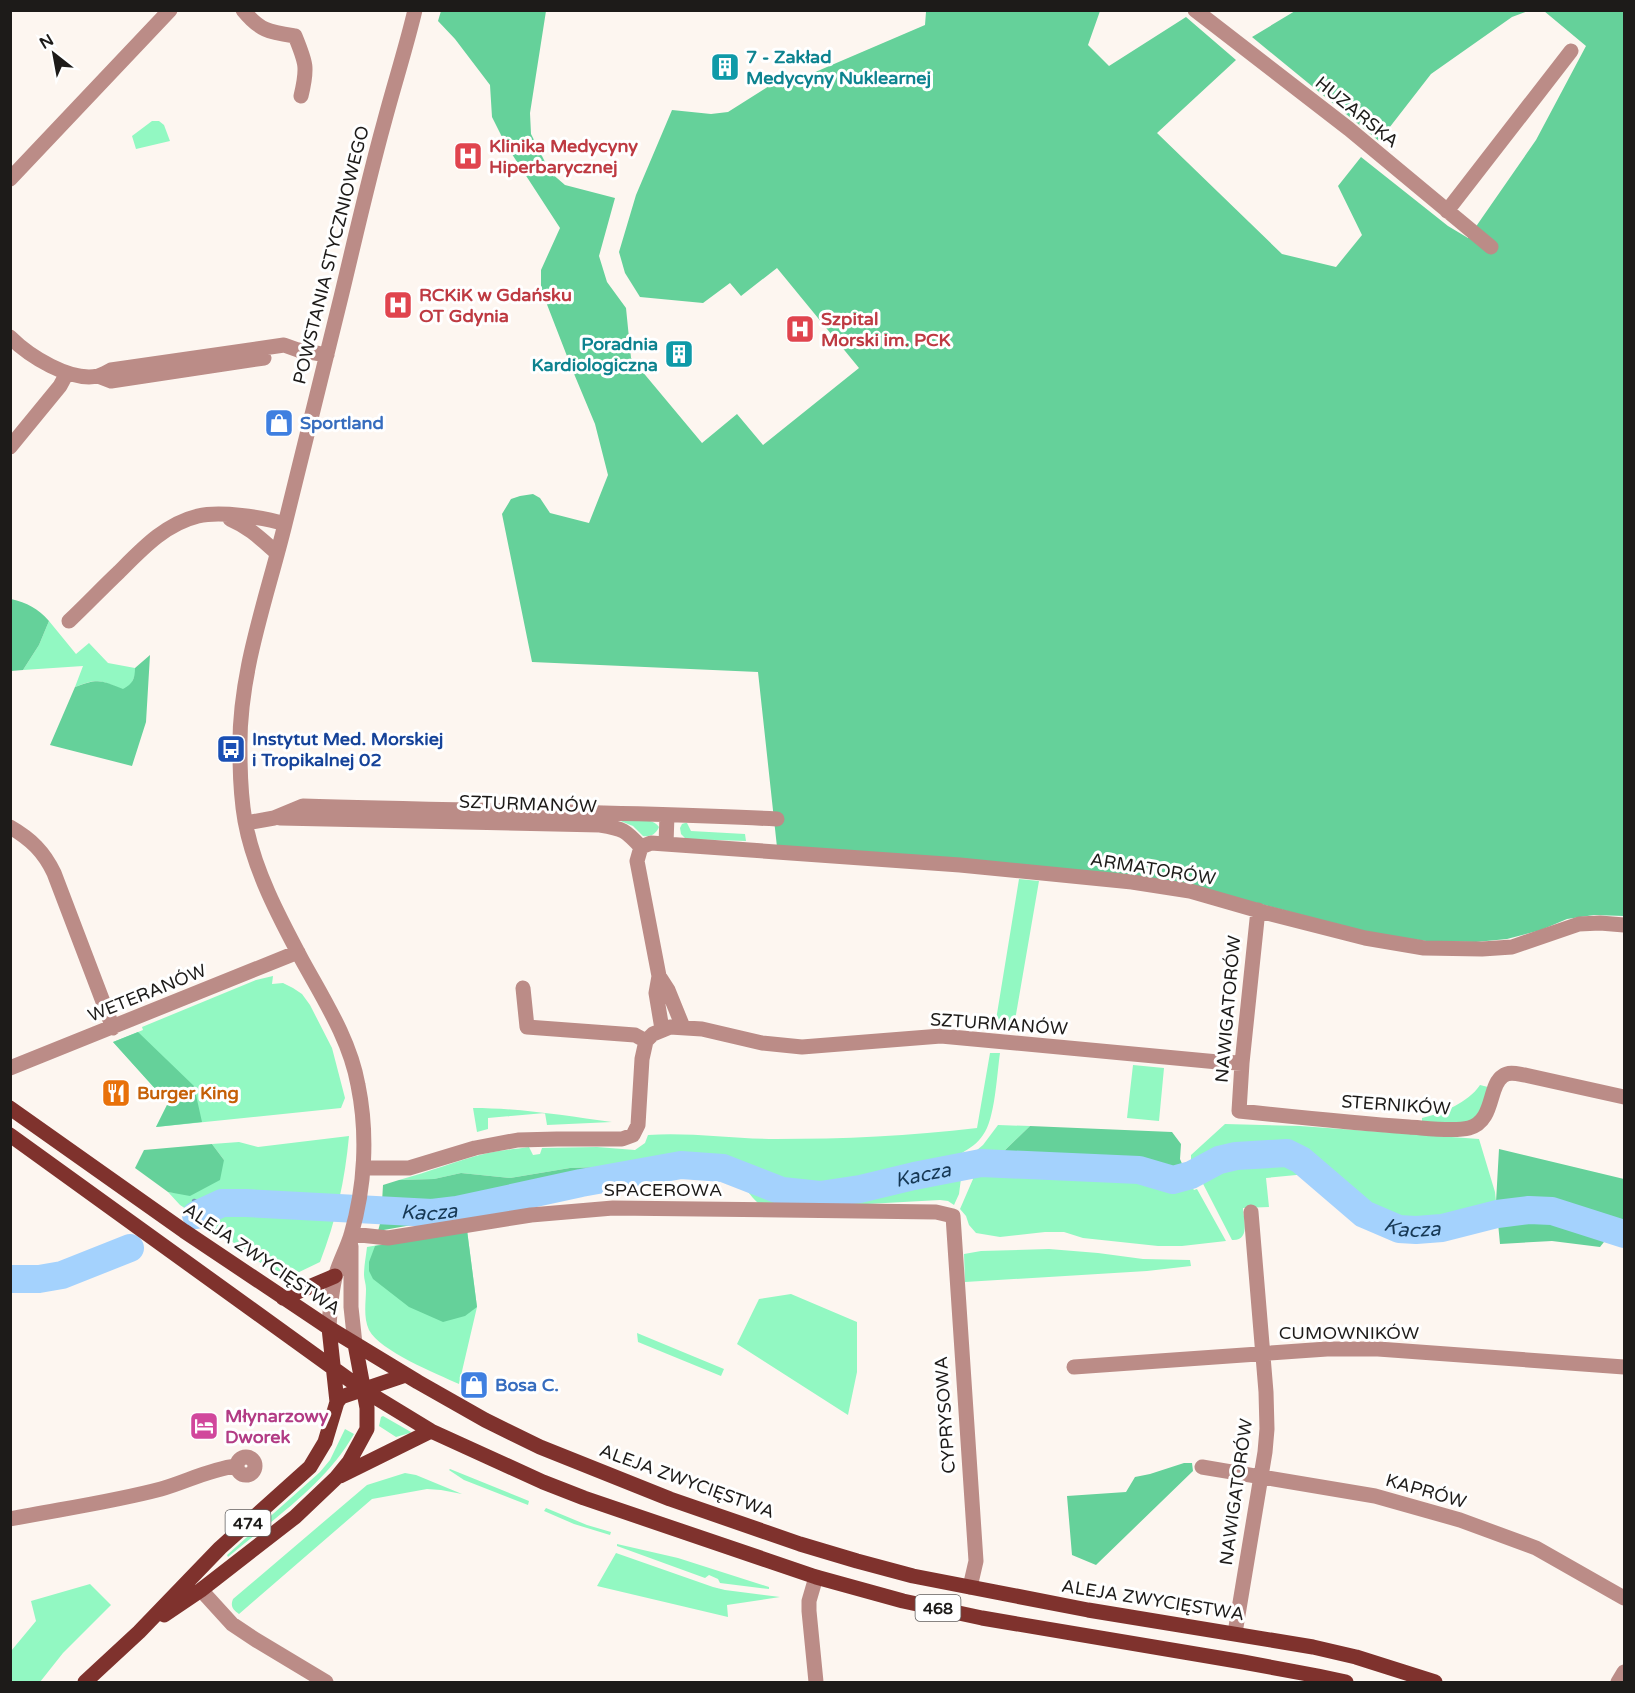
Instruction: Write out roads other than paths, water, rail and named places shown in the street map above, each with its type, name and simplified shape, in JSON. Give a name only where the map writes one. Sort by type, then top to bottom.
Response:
[{"type":"main road","name":"ALEJA ZWYCIĘSTWA","points":[[10,1108],[283,1298],[406,1375],[485,1420],[540,1446],[670,1499],[790,1540],[913,1576],[1088,1610],[1313,1647],[1356,1657],[1435,1683]]},
{"type":"main road","name":"468","points":[[10,1135],[362,1389],[431,1431],[543,1482],[816,1576],[903,1601],[982,1618],[1243,1662],[1346,1683]]},
{"type":"main road","points":[[283,1298],[335,1276]]},
{"type":"main road","name":"POWSTANIA STYCZNIOWEGO","points":[[329,1328],[333,1368]]},
{"type":"main road","points":[[333,1368],[353,1351],[355,1344]]},
{"type":"main road","name":"POWSTANIA STYCZNIOWEGO","points":[[355,1344],[362,1389]]},
{"type":"main road","name":"474","points":[[85,1683],[139,1632],[220,1548],[310,1467],[325,1442],[337,1402],[333,1368]]},
{"type":"main road","points":[[337,1402],[341,1397],[406,1375]]},
{"type":"main road","name":"474","points":[[139,1632],[201,1590],[295,1517],[336,1479],[349,1462],[367,1429],[367,1408],[362,1389]]},
{"type":"main road","name":"474","points":[[336,1479],[431,1431]]},
{"type":"street","points":[[10,178],[170,10]]},
{"type":"street","points":[[243,10],[254,24],[270,32],[295,36],[305,61],[306,74],[301,96]]},
{"type":"street","name":"POWSTANIA STYCZNIOWEGO","points":[[329,1328],[335,1276],[351,1232],[361,1191],[364,1135],[358,1083],[348,1049],[267,890],[256,860],[246,823],[241,790],[239,749],[249,664],[383,124],[416,10]]},
{"type":"street","name":"HUZARSKA","points":[[1195,10],[1349,129],[1491,247]]},
{"type":"street","points":[[1447,211],[1571,51]]},
{"type":"street","points":[[10,337],[33,356],[67,373],[84,376],[98,376],[111,370],[284,345],[327,355]]},
{"type":"street","points":[[10,447],[60,386],[67,373]]},
{"type":"street","points":[[219,515],[241,524],[277,553]]},
{"type":"street","points":[[69,621],[150,542],[166,530],[199,516],[264,518],[285,524]]},
{"type":"street","name":"SZTURMANÓW","points":[[274,818],[303,806],[529,812],[595,811],[667,815]]},
{"type":"street","points":[[666,844],[667,815],[777,819]]},
{"type":"street","name":"SZTURMANÓW","points":[[246,823],[274,818],[600,825],[626,831],[641,847]]},
{"type":"street","points":[[10,828],[23,834],[37,846],[54,873],[113,1028]]},
{"type":"street","name":"ARMATORÓW","points":[[641,847],[651,843],[666,844],[960,865],[1120,881],[1190,891],[1365,938],[1424,948],[1512,947],[1579,924],[1624,925]]},
{"type":"street","points":[[363,1168],[409,1168],[475,1149],[518,1140],[621,1139],[633,1136],[638,1125],[642,1059],[646,1041],[662,1029],[656,993],[659,976],[637,861],[641,847]]},
{"type":"street","name":"NAWIGATORÓW","points":[[1239,1111],[1257,910]]},
{"type":"street","name":"WETERANÓW","points":[[10,1068],[298,952]]},
{"type":"street","points":[[659,976],[668,990],[682,1027]]},
{"type":"street","points":[[523,987],[527,1027],[635,1035],[646,1041]]},
{"type":"street","name":"SZTURMANÓW","points":[[662,1029],[682,1027],[702,1029],[762,1043],[802,1047],[941,1036],[1242,1063]]},
{"type":"street","name":"STERNIKÓW","points":[[1239,1111],[1393,1126],[1469,1128],[1479,1122],[1486,1113],[1498,1080],[1509,1073],[1624,1097]]},
{"type":"street","name":"SPACEROWA","points":[[351,1232],[388,1238],[531,1215],[613,1208],[936,1212],[953,1216],[955,1239]]},
{"type":"street","name":"NAWIGATORÓW","points":[[1235,1633],[1267,1429],[1251,1212]]},
{"type":"street","name":"POWSTANIA STYCZNIOWEGO","points":[[351,1232],[351,1307],[355,1344]]},
{"type":"street","name":"CYPRYSOWA","points":[[955,1239],[976,1561],[970,1587]]},
{"type":"street","name":"CUMOWNIKÓW","points":[[1074,1367],[1327,1349],[1378,1349],[1624,1367]]},
{"type":"street","points":[[10,1519],[130,1497],[219,1468],[236,1466]]},
{"type":"street","name":"KAPRÓW","points":[[1202,1467],[1375,1496],[1460,1520],[1536,1548],[1624,1598]]},
{"type":"street","points":[[816,1576],[809,1601],[809,1611],[816,1683]]},
{"type":"street","points":[[201,1590],[232,1624],[326,1683]]},
{"type":"street","points":[[1618,1683],[1624,1672]]},
{"type":"waterway","name":"Kacza","points":[[196,1215],[222,1203],[432,1213],[681,1165],[723,1168],[782,1191],[820,1195],[860,1189],[981,1163],[1139,1170],[1173,1180],[1191,1175],[1219,1160],[1236,1156],[1287,1153],[1301,1160],[1364,1214],[1399,1229],[1442,1228],[1497,1214],[1529,1210],[1552,1211],[1624,1234]]},
{"type":"waterway","points":[[194,1201],[214,1207]]},
{"type":"waterway","name":"Kacza","points":[[10,1279],[39,1279],[62,1275],[130,1248]]},
{"type":"place","name":"7 - Zakład Medycyny Nuklearnej","points":[[725,67]]},
{"type":"place","name":"Klinika Medycyny Hiperbarycznej","points":[[468,156]]},
{"type":"place","name":"RCKiK w Gdańsku OT Gdynia","points":[[398,305]]},
{"type":"place","name":"Szpital Morski im. PCK","points":[[800,329]]},
{"type":"place","name":"Poradnia Kardiologiczna","points":[[679,354]]},
{"type":"place","name":"Sportland","points":[[279,423]]},
{"type":"place","name":"Instytut Med. Morskiej i Tropikalnej 02","points":[[231,749]]},
{"type":"place","name":"Burger King","points":[[116,1093]]},
{"type":"place","name":"Bosa C.","points":[[474,1385]]},
{"type":"place","name":"Młynarzowy Dworek","points":[[204,1426]]}]
